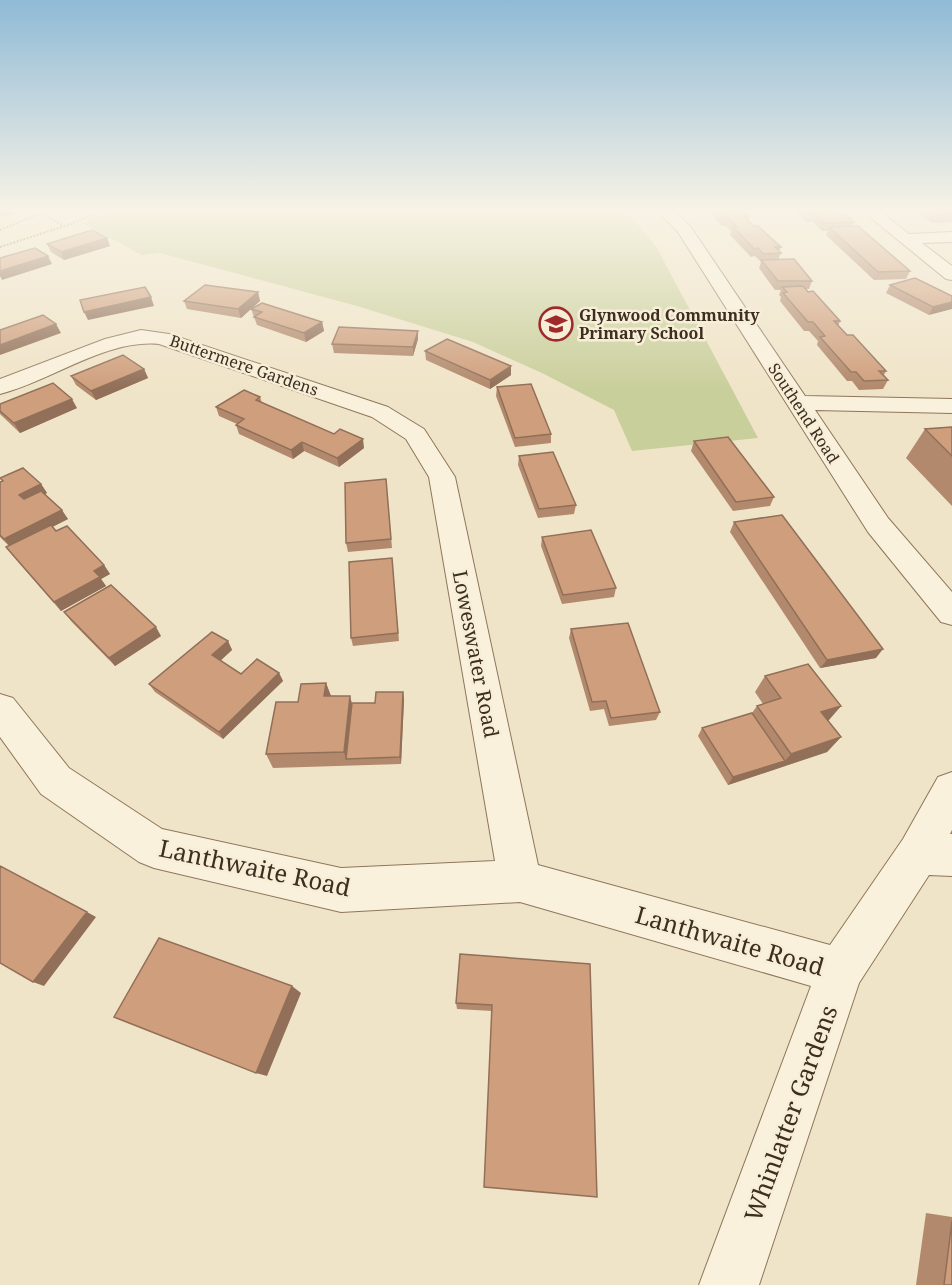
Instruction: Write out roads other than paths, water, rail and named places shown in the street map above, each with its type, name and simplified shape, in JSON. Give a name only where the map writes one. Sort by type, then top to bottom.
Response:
[{"type":"street","name":"Southend Road","points":[[710,269],[878,525],[952,613]]},
{"type":"street","name":"Buttermere Gardens","points":[[0,387],[112,343],[141,336],[162,338],[380,412],[415,434]]},
{"type":"street","points":[[798,404],[952,406]]},
{"type":"street","name":"Loweswater Road","points":[[415,434],[442,477],[520,881]]},
{"type":"street","name":"Lanthwaite Road","points":[[0,709],[55,781],[154,848],[341,890],[520,881],[840,971]]},
{"type":"street","name":"Whinlatter Gardens","points":[[729,1285],[840,971],[935,855],[952,790]]},
{"type":"place","name":"Glynwood Community Primary School","points":[[556,324]]}]
